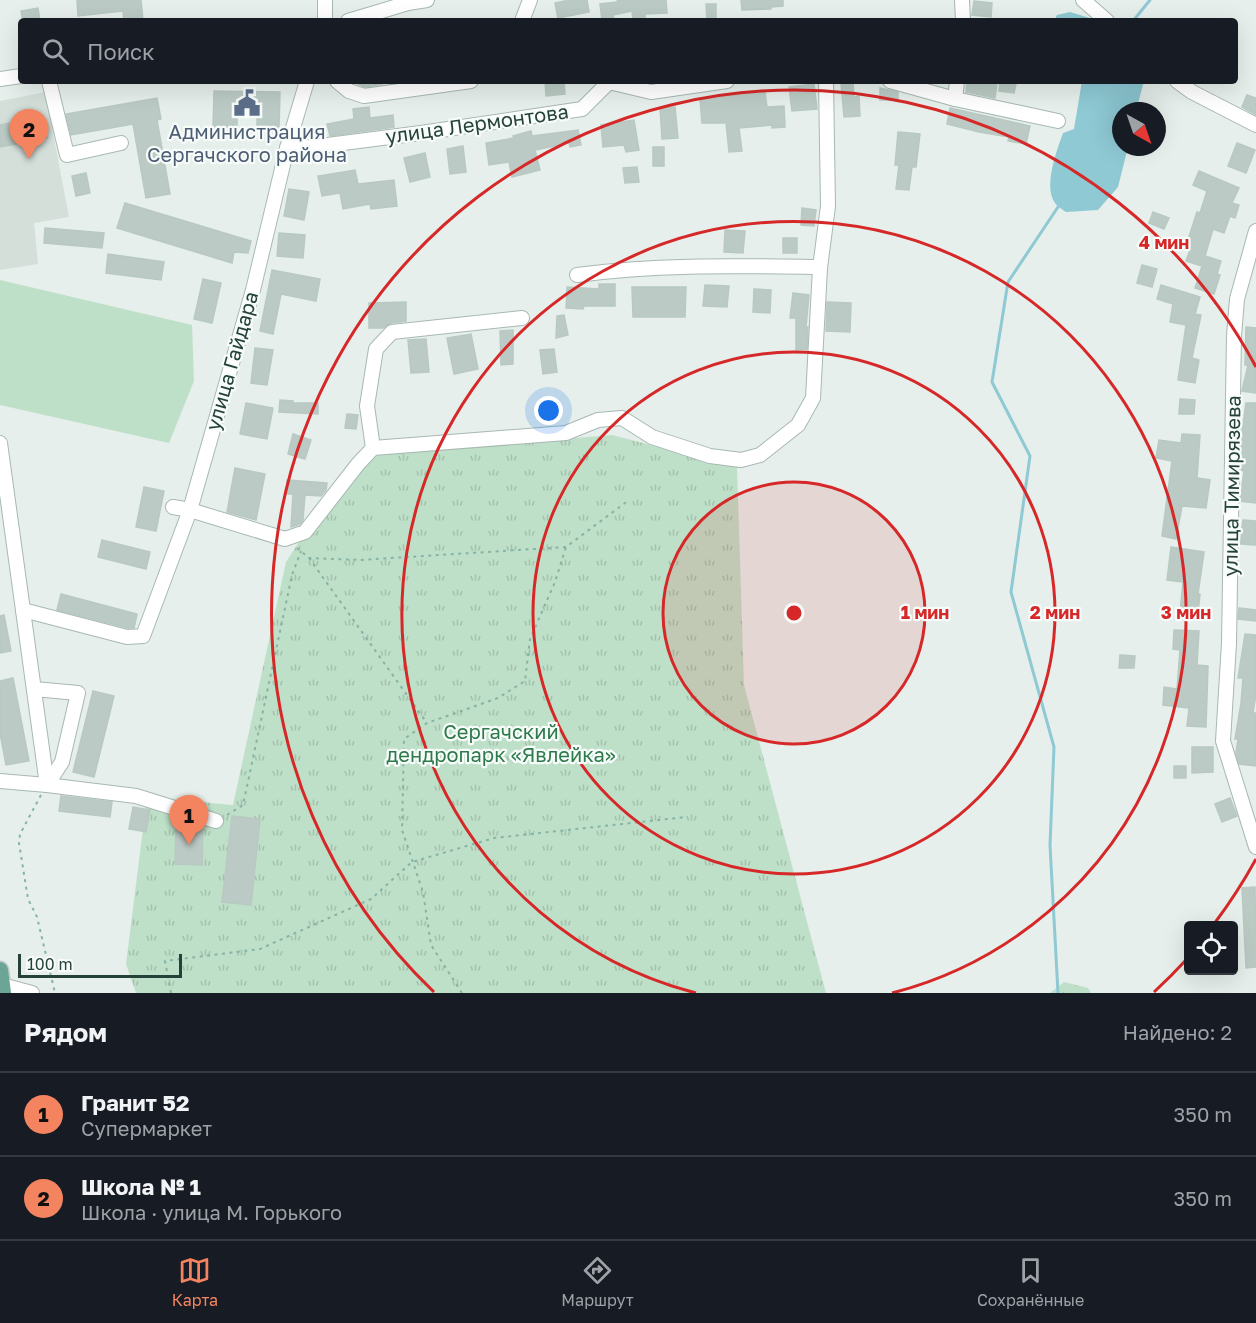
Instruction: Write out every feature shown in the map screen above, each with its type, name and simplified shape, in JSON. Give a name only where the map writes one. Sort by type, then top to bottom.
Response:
[{"type":"street","points":[[325,0],[325,18]]},
{"type":"street","points":[[358,18],[426,0]]},
{"type":"street","points":[[523,18],[530,0]]},
{"type":"street","points":[[962,0],[963,18]]},
{"type":"street","points":[[1083,0],[1104,18]]},
{"type":"street","points":[[0,79],[18,76]]},
{"type":"street","points":[[51,84],[67,155],[121,143]]},
{"type":"street","name":"улица Гайдара","points":[[23,610],[127,637],[143,636],[190,510],[253,290],[287,148],[306,84]]},
{"type":"street","points":[[341,84],[349,91],[364,96],[450,84]]},
{"type":"street","name":"улица Лермонтова","points":[[287,148],[421,133],[582,109],[607,84]]},
{"type":"street","name":"улица Лермонтова","points":[[617,84],[651,92],[706,84]]},
{"type":"street","points":[[173,507],[285,539],[305,532],[373,448],[566,433],[598,420],[622,418],[652,437],[710,456],[741,460],[760,455],[798,425],[813,398],[820,267],[828,206],[826,84]]},
{"type":"street","points":[[901,84],[955,99],[1058,121]]},
{"type":"street","points":[[955,99],[957,84]]},
{"type":"street","points":[[1181,84],[1256,125]]},
{"type":"street","name":"улица Тимирязева","points":[[1256,231],[1237,298],[1234,336],[1229,643],[1223,741],[1256,847]]},
{"type":"street","points":[[577,275],[621,269],[709,265],[820,267]]},
{"type":"street","points":[[373,448],[367,406],[376,350],[392,333],[522,318]]},
{"type":"street","points":[[0,443],[47,785]]},
{"type":"street","points":[[34,689],[78,693],[62,762],[47,785]]},
{"type":"street","points":[[0,781],[136,796],[216,821]]},
{"type":"street","points":[[2,983],[32,993]]},
{"type":"path","points":[[309,558],[360,560],[566,547],[629,500]]},
{"type":"path","points":[[285,539],[309,558],[427,723]]},
{"type":"path","points":[[462,993],[431,945],[423,892],[402,830],[404,739],[427,723],[498,698],[525,681],[530,639],[555,582],[566,547]]},
{"type":"path","points":[[216,821],[243,805],[292,575],[301,551]]},
{"type":"path","points":[[47,785],[20,834],[19,843],[28,899],[36,916],[55,993]]},
{"type":"path","points":[[171,993],[165,961],[260,949],[371,899],[412,862],[494,838],[686,817]]},
{"type":"shaded area","points":[[45,92],[69,217],[34,223],[38,264],[0,270],[0,101]]},
{"type":"green space","points":[[0,280],[192,325],[194,381],[169,443],[0,405]]},
{"type":"green space","name":"Сергачский дендропарк «Явлейка»","points":[[612,435],[737,467],[744,685],[826,993],[136,993],[126,964],[147,797],[233,805],[286,562],[355,456]]},
{"type":"green space","points":[[1064,982],[1088,988],[1091,993],[1050,993]]},
{"type":"water","points":[[1070,12],[1090,18],[1056,18],[1057,15]]},
{"type":"water","points":[[1082,84],[1143,84],[1138,102],[1112,102],[1112,156],[1126,156],[1118,187],[1098,210],[1066,212],[1056,204],[1052,196],[1051,178],[1063,133],[1074,129]]},
{"type":"building","points":[[77,0],[141,0],[143,18],[124,18],[123,11],[78,16]]},
{"type":"building","points":[[587,0],[589,12],[558,18],[555,3]]},
{"type":"building","points":[[617,0],[666,0],[667,13],[645,14],[645,18],[633,18],[632,11],[613,15],[614,18],[602,18],[600,4],[618,2]]},
{"type":"building","points":[[741,0],[783,0],[783,6],[771,7],[771,9],[742,10]]},
{"type":"building","points":[[974,1],[992,3],[991,17],[972,15]]},
{"type":"building","points":[[706,4],[716,4],[716,18],[707,18]]},
{"type":"building","points":[[38,8],[40,18],[22,18],[21,11]]},
{"type":"building","points":[[358,84],[382,84],[365,87]]},
{"type":"building","points":[[545,84],[564,84],[565,94],[546,96]]},
{"type":"building","points":[[814,84],[817,109],[792,111],[789,87]]},
{"type":"building","points":[[841,84],[853,84],[854,97],[859,96],[860,116],[844,117]]},
{"type":"building","points":[[967,84],[997,84],[995,98],[966,92]]},
{"type":"building","points":[[1000,84],[1016,84],[1014,93],[999,91]]},
{"type":"building","points":[[880,88],[898,92],[898,100],[880,100]]},
{"type":"building","name":"Администрация Сергачского района","points":[[214,91],[280,92],[279,128],[257,128],[257,114],[237,114],[237,127],[213,127]]},
{"type":"building","points":[[765,92],[767,107],[784,106],[785,127],[772,128],[772,125],[739,128],[742,151],[729,152],[726,123],[702,123],[700,99]]},
{"type":"building","points":[[1247,95],[1256,98],[1256,115],[1242,107]]},
{"type":"building","points":[[157,98],[161,119],[157,120],[170,194],[146,198],[133,124],[71,135],[66,114]]},
{"type":"building","points":[[369,107],[370,118],[393,115],[394,127],[330,136],[327,124],[354,119],[353,109]]},
{"type":"building","points":[[675,107],[678,138],[662,139],[660,108]]},
{"type":"building","points":[[950,108],[1030,126],[1026,144],[1008,141],[1009,137],[947,124]]},
{"type":"building","points":[[43,116],[47,138],[0,147],[0,125]]},
{"type":"building","points":[[634,120],[639,150],[626,152],[624,145],[603,147],[601,125]]},
{"type":"building","points":[[578,130],[581,145],[570,147],[569,143],[535,150],[540,170],[512,177],[509,162],[489,165],[486,143],[514,138],[513,136],[531,131],[532,136]]},
{"type":"building","points":[[898,132],[920,134],[916,167],[912,167],[909,190],[896,189],[899,165],[895,165]]},
{"type":"building","points":[[1237,143],[1255,150],[1246,173],[1228,166]]},
{"type":"building","points":[[463,146],[466,172],[450,174],[447,149]]},
{"type":"building","points":[[653,147],[664,147],[664,166],[653,166]]},
{"type":"building","points":[[425,153],[430,177],[410,182],[404,158]]},
{"type":"building","points":[[637,167],[639,182],[625,183],[623,168]]},
{"type":"building","points":[[355,170],[358,184],[394,180],[397,206],[371,209],[370,204],[343,209],[340,193],[322,196],[318,176]]},
{"type":"building","points":[[1199,171],[1239,188],[1232,203],[1239,205],[1235,218],[1230,216],[1224,233],[1213,229],[1205,256],[1221,261],[1217,274],[1220,275],[1214,294],[1195,288],[1202,266],[1186,261],[1192,244],[1187,243],[1207,191],[1193,185]]},
{"type":"building","points":[[86,173],[90,193],[76,196],[72,176]]},
{"type":"building","points":[[289,189],[309,192],[304,220],[284,216]]},
{"type":"building","points":[[125,203],[251,241],[248,253],[234,252],[232,263],[117,228]]},
{"type":"building","points":[[802,208],[816,210],[814,226],[801,225]]},
{"type":"building","points":[[1153,212],[1169,218],[1164,229],[1149,223]]},
{"type":"building","points":[[45,228],[104,233],[102,248],[44,243]]},
{"type":"building","points":[[725,230],[745,231],[743,253],[724,252]]},
{"type":"building","points":[[279,233],[305,235],[303,258],[277,256]]},
{"type":"building","points":[[783,238],[797,238],[797,253],[783,253]]},
{"type":"building","points":[[108,254],[164,262],[161,280],[106,273]]},
{"type":"building","points":[[1142,265],[1157,269],[1152,287],[1137,283]]},
{"type":"building","points":[[272,270],[320,279],[316,301],[281,294],[273,334],[260,331]]},
{"type":"building","points":[[203,279],[221,283],[212,323],[194,319]]},
{"type":"building","points":[[599,284],[615,284],[615,306],[566,308],[567,287],[599,289]]},
{"type":"building","points":[[705,285],[729,286],[727,307],[703,306]]},
{"type":"building","points":[[1161,285],[1200,297],[1195,314],[1201,315],[1192,358],[1199,360],[1195,383],[1178,380],[1186,325],[1170,322],[1173,304],[1157,299]]},
{"type":"building","points":[[632,287],[686,287],[685,317],[633,317]]},
{"type":"building","points":[[754,289],[771,290],[770,313],[753,312]]},
{"type":"building","points":[[793,293],[809,295],[806,327],[808,327],[807,349],[796,350],[796,318],[790,318]]},
{"type":"building","points":[[406,302],[406,321],[391,323],[383,328],[369,328],[369,303]]},
{"type":"building","points":[[827,302],[851,303],[850,332],[826,331]]},
{"type":"building","points":[[564,315],[568,335],[556,338],[557,316]]},
{"type":"building","points":[[1246,327],[1256,328],[1256,393],[1242,391],[1248,365],[1245,365]]},
{"type":"building","points":[[513,330],[513,364],[501,365],[500,331]]},
{"type":"building","points":[[471,334],[478,369],[454,374],[447,338]]},
{"type":"building","points":[[426,339],[429,372],[411,373],[408,340]]},
{"type":"building","points":[[255,348],[273,350],[267,385],[251,383]]},
{"type":"building","points":[[554,349],[557,372],[543,374],[540,350]]},
{"type":"building","points":[[1180,399],[1195,400],[1194,414],[1179,414]]},
{"type":"building","points":[[280,400],[293,401],[292,403],[318,403],[318,414],[279,412]]},
{"type":"building","points":[[246,403],[273,408],[267,439],[240,434]]},
{"type":"building","points":[[1246,403],[1256,403],[1256,503],[1240,501],[1244,471],[1241,470],[1241,439]]},
{"type":"building","points":[[347,414],[358,415],[356,429],[345,428]]},
{"type":"building","points":[[293,434],[311,440],[305,459],[288,454]]},
{"type":"building","points":[[1182,434],[1200,435],[1197,478],[1210,480],[1206,508],[1182,506],[1176,539],[1162,536],[1172,461],[1156,458],[1159,440],[1181,443]]},
{"type":"building","points":[[235,468],[265,474],[256,520],[227,512]]},
{"type":"building","points":[[287,480],[327,483],[326,490],[321,496],[305,495],[303,520],[300,524],[291,527],[293,494],[286,494]]},
{"type":"building","points":[[144,487],[164,491],[156,531],[136,527]]},
{"type":"building","points":[[1243,520],[1256,521],[1256,545],[1240,544]]},
{"type":"building","points":[[102,540],[150,552],[146,569],[98,557]]},
{"type":"building","points":[[1171,547],[1204,552],[1198,594],[1200,594],[1198,614],[1180,612],[1183,582],[1167,580]]},
{"type":"building","points":[[61,594],[137,614],[134,628],[57,610]]},
{"type":"building","points":[[1239,608],[1256,610],[1256,621],[1238,619]]},
{"type":"building","points":[[4,615],[11,651],[0,653],[0,616]]},
{"type":"building","points":[[1174,630],[1199,631],[1197,665],[1208,666],[1206,727],[1187,726],[1189,708],[1163,705],[1164,687],[1177,689],[1180,650],[1173,649]]},
{"type":"building","points":[[1245,634],[1256,635],[1256,694],[1253,713],[1256,713],[1256,766],[1239,764],[1236,753],[1238,739],[1235,739],[1243,678],[1238,678]]},
{"type":"building","points":[[1120,655],[1135,656],[1134,668],[1119,668]]},
{"type":"building","points":[[13,678],[29,761],[6,765],[0,733],[0,681]]},
{"type":"building","points":[[93,691],[114,696],[94,777],[73,772]]},
{"type":"building","points":[[1192,747],[1213,747],[1213,772],[1192,773]]},
{"type":"building","points":[[1174,766],[1186,766],[1186,778],[1174,778]]},
{"type":"building","points":[[61,796],[112,802],[110,817],[59,811]]},
{"type":"building","points":[[1230,798],[1237,816],[1222,822],[1215,804]]},
{"type":"building","points":[[133,807],[150,810],[146,832],[129,829]]},
{"type":"building","points":[[232,816],[260,819],[251,905],[222,902]]},
{"type":"building","points":[[176,824],[203,826],[202,865],[175,864]]},
{"type":"building","points":[[1255,887],[1256,967],[1246,968],[1242,888]]},
{"type":"waterway","points":[[1135,18],[1150,0]]},
{"type":"waterway","points":[[1058,993],[1050,845],[1054,747],[1011,592],[1030,456],[992,382],[1008,282],[1060,204]]},
{"type":"place","name":"Администрация Сергачского района","points":[[247,103]]},
{"type":"place","name":"Школа № 1","points":[[29,159]]},
{"type":"place","name":"Гранит 52","points":[[189,845]]}]
